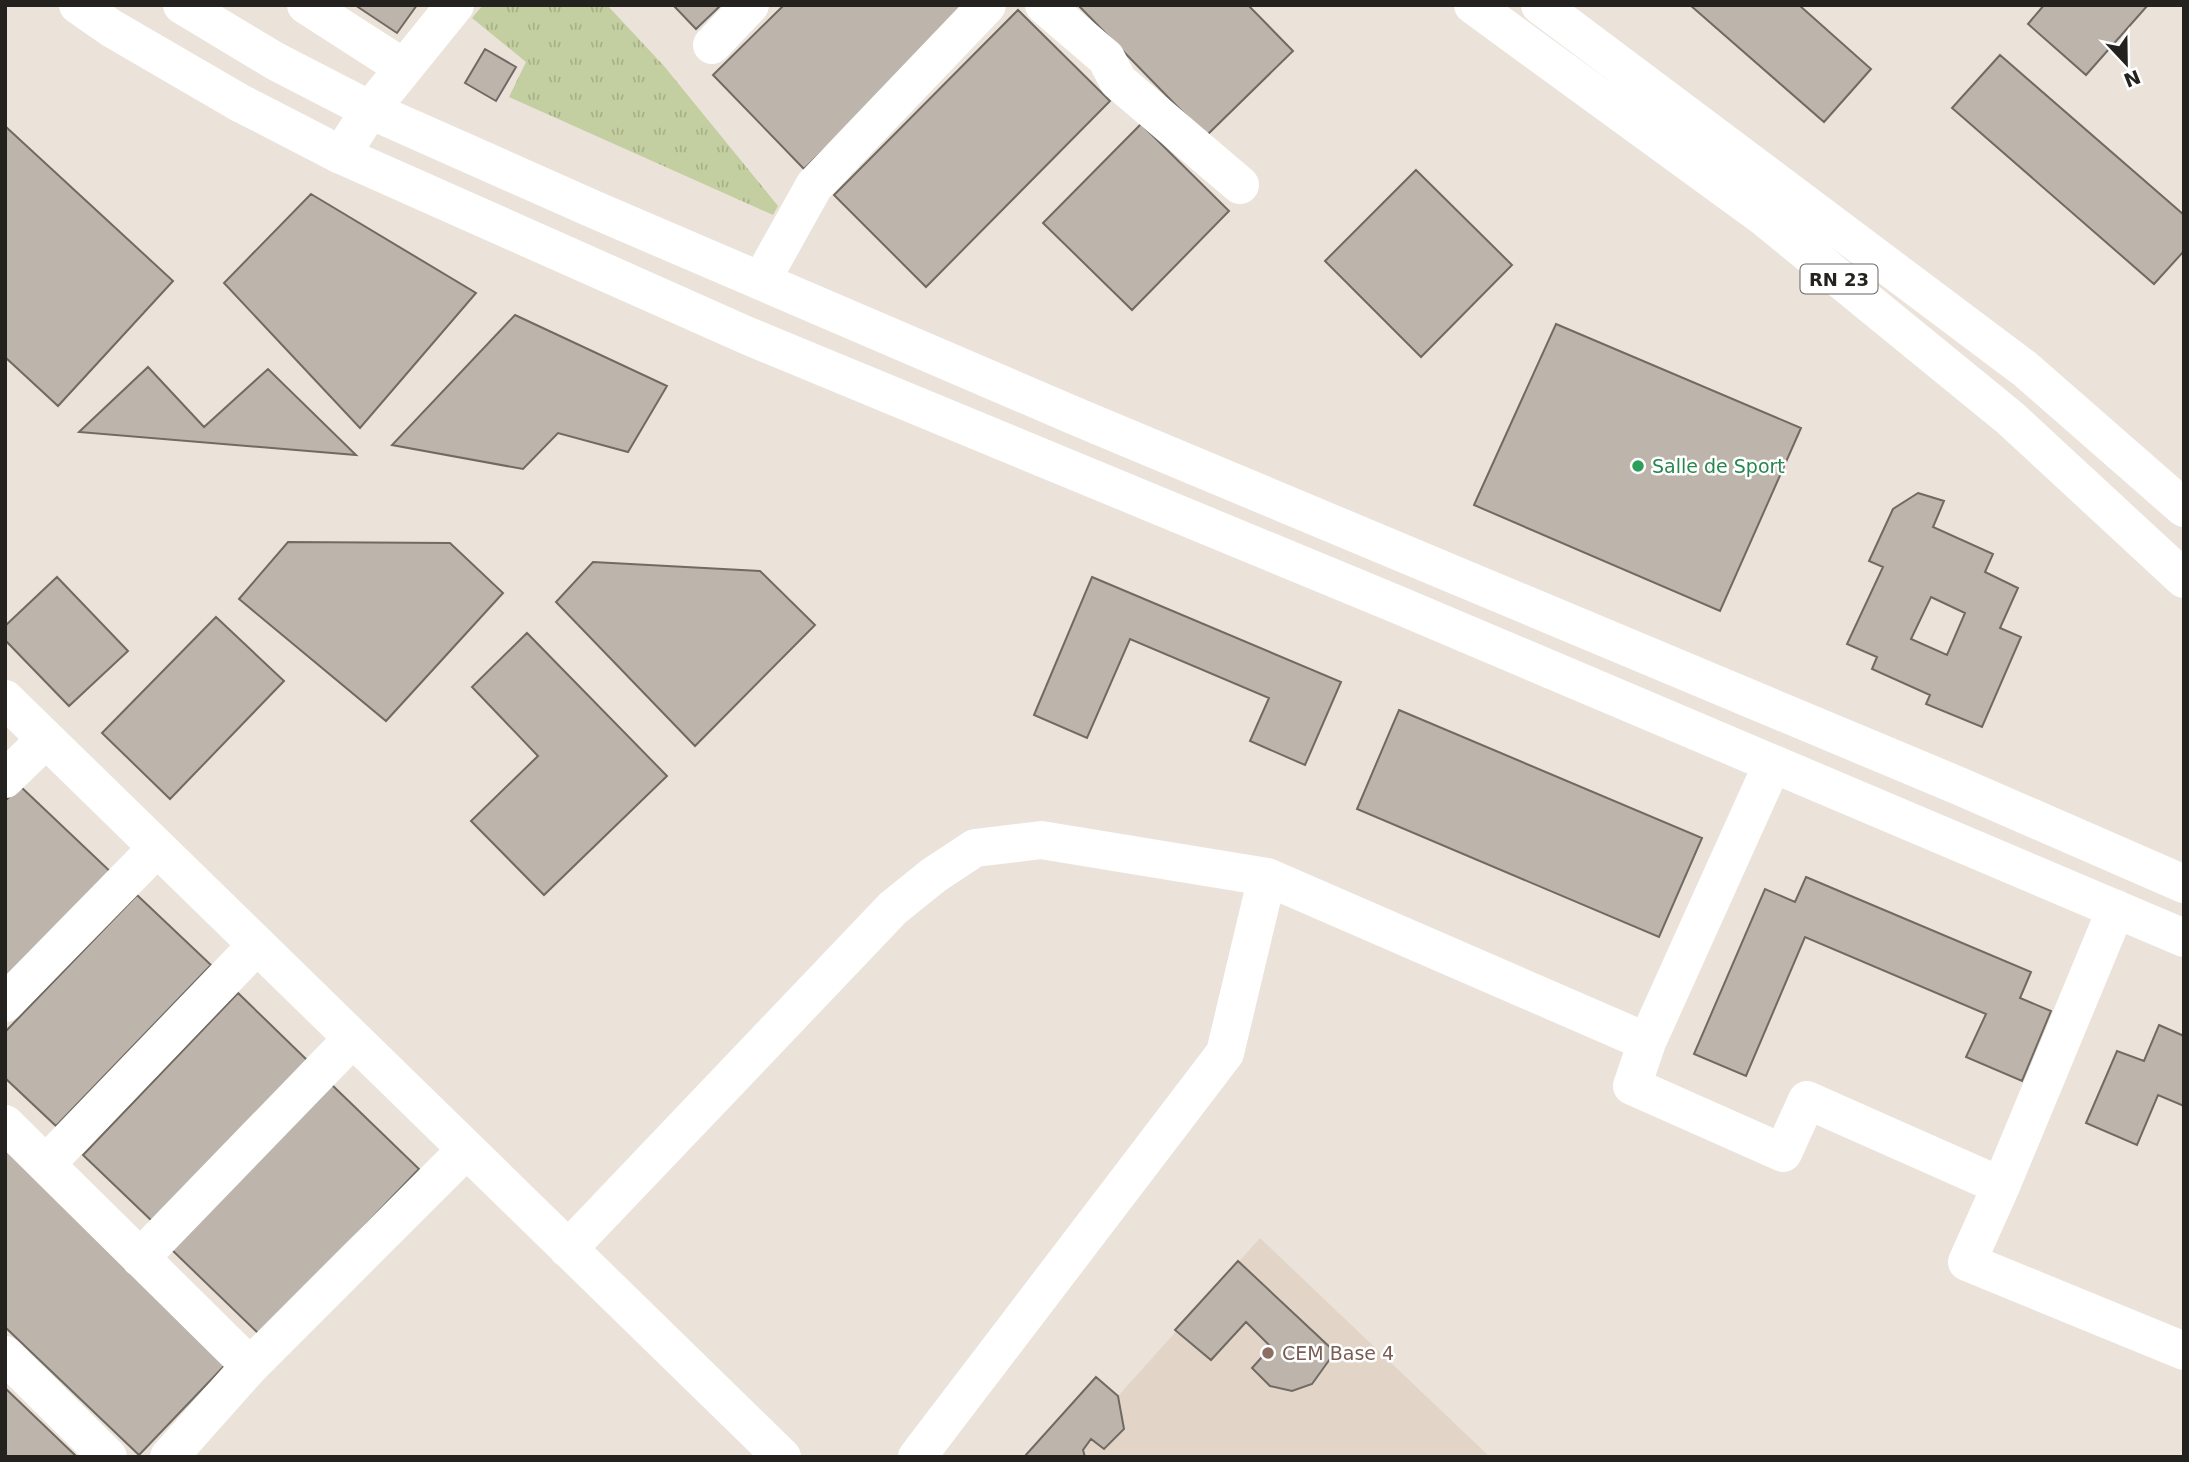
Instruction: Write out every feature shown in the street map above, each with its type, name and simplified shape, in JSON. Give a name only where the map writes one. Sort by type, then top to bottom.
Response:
[{"type":"street","points":[[78,5],[111,28],[240,103],[341,155],[748,336],[1396,604],[2184,938]]},
{"type":"street","points":[[182,5],[275,61],[370,110],[1075,416],[1946,780],[2184,884]]},
{"type":"street","points":[[306,5],[404,68]]},
{"type":"street","points":[[341,155],[370,110],[455,5]]},
{"type":"street","points":[[712,45],[750,5]]},
{"type":"street","points":[[761,281],[814,186],[987,5]]},
{"type":"street","points":[[1044,5],[1106,58],[1118,81],[1240,185]]},
{"type":"street","name":"RN 23","points":[[1473,5],[1765,218],[2010,418],[2184,579]]},
{"type":"street","name":"RN 23","points":[[1540,5],[2025,369],[2184,508]]},
{"type":"street","points":[[5,699],[782,1457]]},
{"type":"street","points":[[5,779],[46,739]]},
{"type":"street","points":[[1772,765],[1647,1042],[1632,1086],[1783,1153],[1807,1100],[2001,1186]]},
{"type":"street","points":[[568,1249],[893,908],[934,875],[975,848],[1041,840],[1267,877],[1647,1042]]},
{"type":"street","points":[[5,1003],[157,848]]},
{"type":"street","points":[[917,1457],[1225,1053],[1267,877]]},
{"type":"street","points":[[2116,909],[1967,1262],[2184,1351]]},
{"type":"street","points":[[46,1164],[257,946]]},
{"type":"street","points":[[140,1258],[352,1039]]},
{"type":"street","points":[[5,1124],[250,1366]]},
{"type":"street","points":[[169,1457],[250,1366],[466,1150]]},
{"type":"street","points":[[5,1355],[108,1457]]},
{"type":"shaded area","name":"CEM Base 4","points":[[1260,1238],[1490,1457],[1024,1457],[1096,1377],[1118,1396]]},
{"type":"green space","points":[[483,5],[607,5],[664,66],[778,206],[773,215],[509,97],[526,62],[472,18]]},
{"type":"building","points":[[355,5],[417,5],[397,33]]},
{"type":"building","points":[[673,5],[721,5],[696,29]]},
{"type":"building","points":[[784,5],[973,5],[804,169],[713,75]]},
{"type":"building","points":[[1078,5],[1248,5],[1293,51],[1206,136]]},
{"type":"building","points":[[1690,5],[1799,5],[1871,69],[1824,122]]},
{"type":"building","points":[[2044,5],[2148,5],[2086,75],[2028,24]]},
{"type":"building","points":[[1018,10],[1110,101],[926,287],[834,195]]},
{"type":"building","points":[[485,49],[516,67],[496,101],[465,83]]},
{"type":"building","points":[[2000,55],[2184,215],[2184,251],[2154,284],[1952,108]]},
{"type":"building","points":[[1141,124],[1229,211],[1132,310],[1043,223]]},
{"type":"building","points":[[5,126],[173,281],[58,406],[5,357]]},
{"type":"building","points":[[1416,170],[1512,265],[1421,357],[1325,261]]},
{"type":"building","points":[[311,194],[476,293],[360,428],[224,283]]},
{"type":"building","points":[[515,315],[667,386],[628,452],[558,433],[523,469],[392,445]]},
{"type":"building","name":"Salle de Sport","points":[[1556,324],[1801,428],[1720,611],[1474,505]]},
{"type":"building","points":[[148,367],[204,427],[268,369],[356,455],[79,432]]},
{"type":"building","points":[[1918,493],[1944,501],[1933,527],[1993,554],[1985,572],[2018,588],[2000,628],[2021,637],[1982,727],[1926,704],[1930,695],[1872,669],[1877,657],[1847,644],[1883,567],[1869,561],[1893,509]],"holes":[[[1931,597],[1965,613],[1947,655],[1911,639]]]},
{"type":"building","points":[[288,542],[450,543],[503,593],[386,721],[239,599]]},
{"type":"building","points":[[593,562],[760,571],[815,625],[695,746],[556,602]]},
{"type":"building","points":[[57,577],[128,651],[69,706],[5,640],[5,626]]},
{"type":"building","points":[[1092,577],[1341,682],[1305,765],[1250,741],[1269,698],[1130,639],[1087,738],[1034,715]]},
{"type":"building","points":[[216,617],[284,681],[170,799],[102,733]]},
{"type":"building","points":[[527,633],[667,776],[544,895],[471,821],[538,756],[472,687]]},
{"type":"building","points":[[1399,710],[1702,838],[1659,937],[1357,809]]},
{"type":"building","points":[[20,786],[115,876],[5,991],[5,801]]},
{"type":"building","points":[[1806,877],[2031,972],[2020,998],[2051,1011],[2022,1081],[1966,1057],[1986,1014],[1805,937],[1746,1076],[1694,1054],[1765,889],[1795,902]]},
{"type":"building","points":[[137,895],[211,965],[56,1126],[5,1078],[5,1032]]},
{"type":"building","points":[[238,993],[307,1060],[152,1221],[83,1155]]},
{"type":"building","points":[[2159,1025],[2184,1036],[2184,1106],[2158,1095],[2137,1145],[2086,1123],[2117,1051],[2144,1061]]},
{"type":"building","points":[[331,1084],[419,1169],[260,1335],[171,1249]]},
{"type":"building","points":[[5,1149],[228,1362],[139,1455],[5,1327]]},
{"type":"building","points":[[1238,1261],[1335,1352],[1312,1384],[1292,1391],[1270,1386],[1252,1368],[1271,1347],[1246,1322],[1211,1360],[1175,1330]]},
{"type":"building","points":[[1096,1377],[1118,1396],[1124,1429],[1104,1449],[1091,1439],[1083,1450],[1085,1457],[1024,1457]]},
{"type":"building","points":[[5,1388],[77,1457],[5,1457]]},
{"type":"place","name":"Salle de Sport","points":[[1638,466]]},
{"type":"place","name":"CEM Base 4","points":[[1268,1353]]}]
